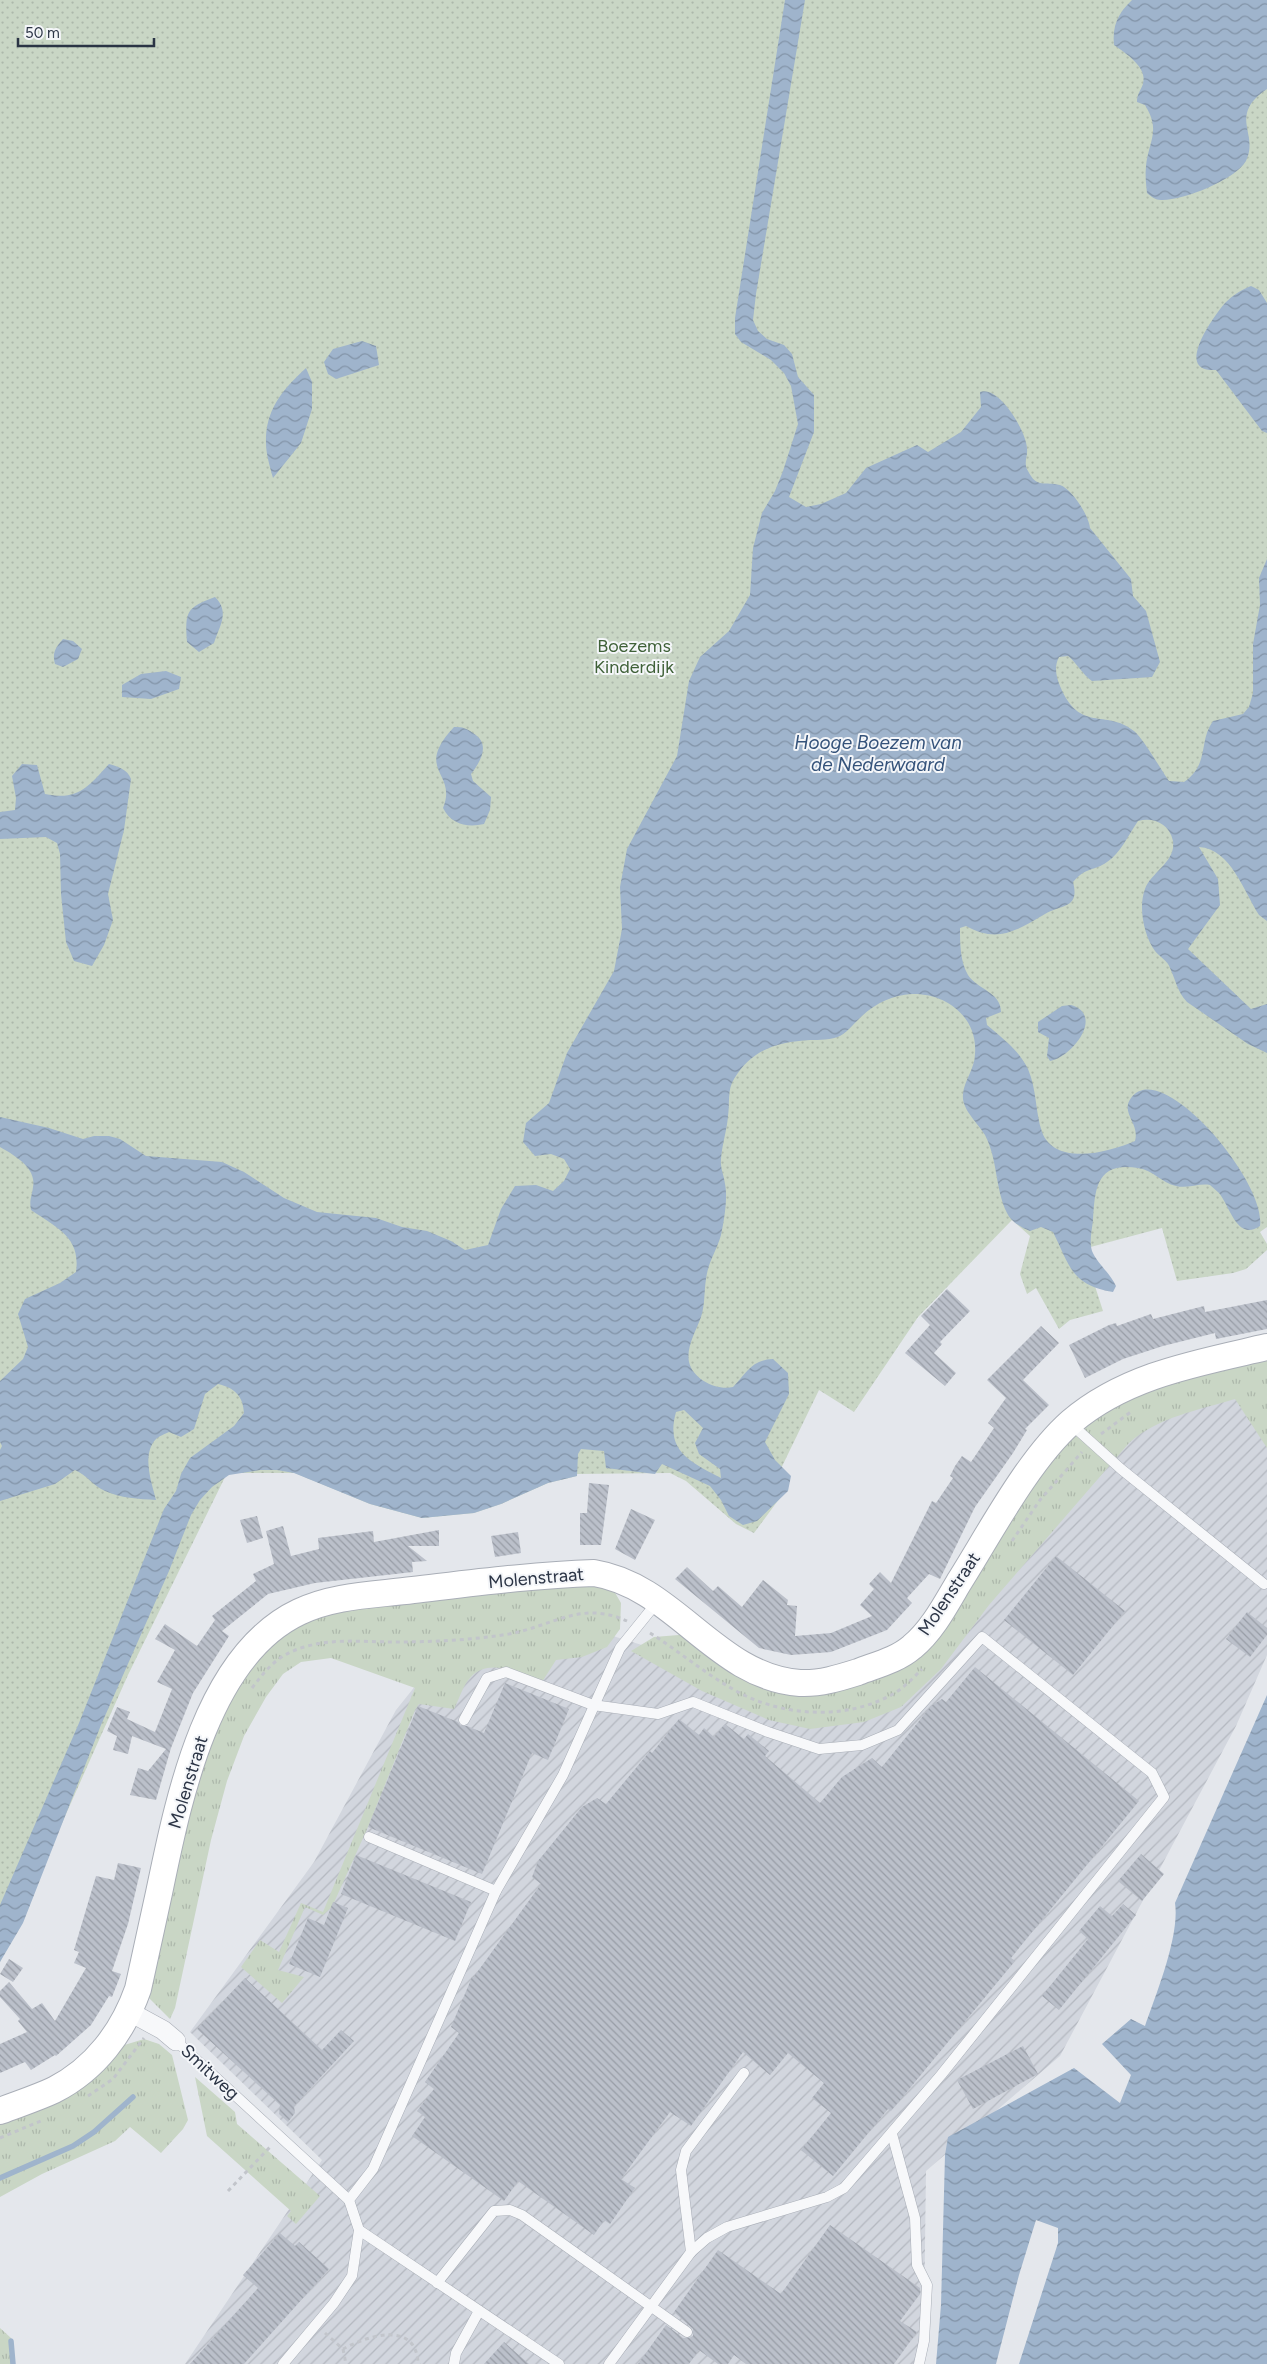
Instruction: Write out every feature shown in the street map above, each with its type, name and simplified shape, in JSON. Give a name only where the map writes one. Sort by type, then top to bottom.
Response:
[{"type":"street","name":"Molenstraat","points":[[0,2111],[54,2090],[86,2068],[107,2047],[130,2012],[138,1989],[179,1802],[207,1719],[242,1660],[261,1638],[283,1621],[299,1612],[334,1600],[566,1574],[594,1573],[629,1582],[658,1601],[737,1662],[770,1678],[802,1683],[822,1682],[841,1677],[895,1657],[912,1648],[931,1624],[1029,1470],[1070,1423],[1092,1406],[1121,1388],[1164,1372],[1267,1347]]},
{"type":"street","name":"Smitweg","points":[[130,2012],[163,2030],[176,2041]]},
{"type":"lane","points":[[1070,1423],[1120,1469],[1264,1584]]},
{"type":"lane","points":[[283,2364],[334,2303],[352,2276],[359,2230],[349,2200],[373,2169],[496,1891],[562,1775],[620,1648],[658,1601]]},
{"type":"lane","points":[[464,1720],[487,1678],[506,1672],[593,1705],[658,1714],[694,1702],[768,1732],[819,1749],[862,1745],[898,1730],[982,1637],[1152,1772],[1164,1797],[892,2134],[844,2188],[827,2198],[727,2227],[707,2238],[691,2252],[609,2364]]},
{"type":"lane","points":[[369,1837],[496,1891]]},
{"type":"lane","name":"Smitweg","points":[[176,2041],[349,2200]]},
{"type":"lane","points":[[691,2252],[681,2170],[682,2161],[686,2150],[744,2073]]},
{"type":"lane","points":[[892,2134],[916,2218],[917,2265],[927,2285],[924,2341],[919,2364]]},
{"type":"lane","points":[[437,2282],[494,2211],[500,2209],[522,2216],[687,2332]]},
{"type":"lane","points":[[359,2230],[559,2364]]},
{"type":"lane","points":[[454,2364],[456,2353],[479,2311]]},
{"type":"path","points":[[228,2190],[263,2156]]},
{"type":"path","points":[[325,2333],[343,2349],[346,2364]]},
{"type":"path","points":[[343,2349],[369,2336],[398,2336],[412,2342],[416,2350],[417,2363]]},
{"type":"shaded area","points":[[1267,1378],[1267,1655],[1236,1726],[1060,2056],[926,2171],[924,2321],[919,2364],[185,2364],[322,2160],[190,2032],[314,1862],[396,1710],[453,1639],[584,1627],[828,1703],[918,1655],[1090,1436]]},
{"type":"green space","name":"Boezems Kinderdijk","points":[[0,0],[1267,0],[1267,1227],[1260,1232],[1267,1244],[1267,1250],[1246,1269],[1233,1273],[1177,1281],[1162,1228],[1083,1249],[1103,1311],[1070,1320],[1059,1329],[1036,1288],[1027,1294],[1020,1274],[1030,1236],[1012,1220],[918,1317],[854,1412],[819,1390],[774,1483],[785,1491],[754,1533],[736,1524],[686,1481],[670,1473],[577,1474],[577,1476],[548,1483],[501,1504],[474,1513],[422,1518],[370,1504],[295,1473],[227,1473],[128,1675],[0,1962]]},
{"type":"green space","points":[[1267,1360],[1267,1448],[1235,1399],[1179,1415],[1140,1434],[1129,1443],[989,1605],[941,1669],[901,1707],[864,1722],[810,1729],[769,1720],[702,1691],[631,1651],[654,1637],[691,1634],[742,1672],[884,1671],[1040,1468],[1089,1416],[1171,1380]]},
{"type":"green space","points":[[610,1584],[621,1603],[620,1629],[607,1647],[582,1657],[556,1660],[542,1682],[515,1671],[496,1667],[486,1668],[470,1678],[454,1709],[419,1704],[368,1827],[332,1907],[323,1915],[305,1907],[278,1970],[304,1977],[282,2003],[241,1967],[260,1940],[279,1952],[301,1903],[323,1912],[415,1688],[331,1658],[301,1662],[283,1674],[266,1697],[244,1736],[227,1781],[211,1840],[175,2008],[170,2019],[146,1995],[197,1756],[245,1663],[311,1614],[491,1590]]},
{"type":"green space","points":[[144,2039],[159,2044],[172,2055],[188,2120],[183,2129],[161,2153],[130,2127],[115,2141],[42,2174],[0,2197],[0,2120],[118,2047]]},
{"type":"green space","points":[[195,2077],[235,2112],[237,2124],[320,2196],[296,2224],[287,2216],[291,2211],[207,2136]]},
{"type":"green space","points":[[0,2328],[11,2338],[13,2364],[0,2364]]},
{"type":"water","name":"Hooge Boezem van de Nederwaard","points":[[785,0],[805,0],[753,320],[758,331],[767,339],[784,345],[792,354],[798,377],[814,395],[814,432],[789,497],[806,507],[821,504],[846,493],[866,468],[917,445],[928,452],[961,432],[981,407],[980,392],[987,392],[995,396],[1011,412],[1026,441],[1026,465],[1031,477],[1038,482],[1060,485],[1075,497],[1083,510],[1090,528],[1131,579],[1133,596],[1146,611],[1160,662],[1152,677],[1092,681],[1068,656],[1059,657],[1056,664],[1056,672],[1060,686],[1068,701],[1076,710],[1094,718],[1123,724],[1134,731],[1169,781],[1184,782],[1192,775],[1201,760],[1206,737],[1213,721],[1243,714],[1249,707],[1253,693],[1253,644],[1260,605],[1259,578],[1267,559],[1267,921],[1259,915],[1228,863],[1220,855],[1199,847],[1218,879],[1220,905],[1188,949],[1251,1009],[1267,1004],[1267,1053],[1248,1044],[1187,1002],[1179,990],[1166,961],[1151,945],[1143,921],[1143,896],[1148,883],[1167,861],[1173,848],[1171,835],[1160,823],[1149,820],[1138,821],[1112,858],[1102,865],[1086,871],[1073,882],[1074,897],[1068,904],[1007,933],[988,934],[966,926],[960,928],[960,946],[965,970],[972,980],[993,995],[1000,1005],[1001,1012],[986,1018],[987,1025],[1015,1050],[1028,1069],[1042,1132],[1049,1143],[1058,1150],[1084,1154],[1112,1149],[1135,1141],[1135,1129],[1128,1109],[1128,1103],[1131,1098],[1145,1090],[1165,1094],[1187,1108],[1230,1155],[1247,1182],[1258,1206],[1260,1226],[1252,1230],[1240,1226],[1219,1193],[1210,1185],[1180,1187],[1166,1182],[1143,1169],[1124,1167],[1114,1169],[1106,1173],[1097,1187],[1091,1243],[1094,1255],[1116,1286],[1113,1292],[1099,1289],[1080,1279],[1074,1272],[1068,1264],[1053,1232],[1041,1227],[1030,1231],[1027,1230],[1014,1222],[1007,1213],[1000,1194],[995,1164],[989,1145],[985,1135],[967,1110],[963,1100],[965,1084],[975,1059],[975,1041],[965,1018],[948,1003],[925,995],[898,996],[885,1000],[873,1007],[840,1036],[777,1045],[758,1054],[741,1069],[730,1088],[729,1111],[721,1162],[726,1190],[724,1216],[721,1235],[707,1273],[701,1317],[690,1345],[688,1356],[691,1368],[695,1374],[714,1386],[733,1387],[750,1368],[766,1360],[773,1359],[788,1373],[789,1394],[765,1442],[775,1460],[791,1476],[788,1491],[757,1521],[743,1525],[729,1516],[721,1500],[710,1486],[662,1464],[655,1474],[606,1468],[604,1451],[581,1449],[578,1454],[577,1476],[548,1483],[501,1504],[474,1513],[422,1518],[370,1504],[294,1473],[260,1470],[229,1475],[212,1487],[200,1500],[191,1515],[169,1571],[101,1725],[23,1923],[0,1962],[0,1905],[79,1723],[164,1509],[176,1491],[181,1474],[190,1458],[234,1426],[244,1413],[240,1397],[233,1390],[218,1384],[205,1394],[194,1429],[181,1437],[169,1432],[156,1439],[149,1453],[148,1461],[156,1500],[130,1498],[111,1493],[101,1489],[75,1470],[55,1484],[0,1501],[0,1450],[2,1446],[0,1442],[0,1381],[23,1359],[28,1347],[18,1314],[25,1299],[60,1283],[76,1272],[77,1260],[75,1250],[65,1235],[31,1210],[32,1174],[23,1163],[0,1147],[0,1117],[49,1128],[83,1139],[94,1136],[109,1136],[120,1139],[146,1156],[222,1162],[244,1172],[284,1198],[317,1212],[376,1218],[402,1227],[427,1231],[451,1241],[465,1250],[488,1245],[501,1209],[515,1186],[536,1185],[553,1191],[564,1181],[570,1169],[564,1159],[551,1154],[535,1156],[523,1142],[526,1123],[549,1103],[567,1053],[614,971],[622,929],[620,887],[627,849],[677,756],[689,681],[700,657],[729,631],[750,595],[753,548],[762,513],[775,491],[798,424],[791,386],[784,373],[771,360],[741,342],[735,334],[735,318]],"holes":[[[684,1410],[703,1428],[695,1443],[699,1454],[720,1469],[721,1478],[690,1460],[677,1446],[674,1437],[676,1412]]]},
{"type":"water","points":[[1132,0],[1267,0],[1267,89],[1255,99],[1246,117],[1250,142],[1246,161],[1240,168],[1220,182],[1182,197],[1159,200],[1147,193],[1146,166],[1153,129],[1150,114],[1145,105],[1137,102],[1144,78],[1139,66],[1114,45],[1114,32],[1117,20]]},
{"type":"water","points":[[1251,286],[1259,290],[1267,303],[1267,433],[1262,431],[1216,370],[1204,369],[1198,363],[1197,354],[1206,331],[1219,310],[1237,293]]},
{"type":"water","points":[[362,341],[376,346],[379,365],[336,379],[328,374],[324,362],[333,349]]},
{"type":"water","points":[[306,368],[312,382],[312,409],[301,443],[273,478],[266,447],[266,431],[272,410],[283,392]]},
{"type":"water","points":[[215,597],[222,608],[221,624],[214,643],[199,652],[187,642],[187,617],[189,612],[198,604]]},
{"type":"water","points":[[63,639],[73,641],[82,649],[78,659],[63,667],[55,664],[54,654]]},
{"type":"water","points":[[166,671],[181,677],[179,689],[151,699],[122,697],[122,685],[141,674]]},
{"type":"water","points":[[454,727],[468,730],[482,742],[483,753],[471,774],[473,781],[491,797],[490,810],[484,824],[460,824],[450,818],[443,808],[446,796],[445,786],[436,762],[437,753],[442,742]]},
{"type":"water","points":[[22,764],[37,765],[45,794],[56,796],[66,796],[82,790],[109,764],[125,771],[131,779],[124,830],[108,894],[113,920],[104,945],[92,966],[74,961],[66,942],[61,894],[60,854],[57,843],[46,837],[0,839],[0,812],[15,810],[16,798],[12,776]]},
{"type":"water","points":[[1071,1005],[1081,1010],[1085,1017],[1082,1035],[1067,1052],[1059,1058],[1050,1061],[1047,1056],[1049,1038],[1038,1032],[1038,1022],[1062,1006]]},
{"type":"water","points":[[1267,1695],[1267,2364],[1019,2364],[1058,2243],[1058,2228],[1036,2220],[1019,2275],[996,2364],[936,2364],[941,2305],[945,2155],[948,2137],[1074,2068],[1120,2103],[1131,2075],[1102,2044],[1131,2019],[1145,2026],[1171,1948],[1176,1916],[1175,1903]]},
{"type":"building","points":[[947,1289],[970,1311],[940,1342],[942,1344],[934,1353],[956,1373],[945,1386],[905,1353],[930,1325],[921,1316]]},
{"type":"building","points":[[1267,1300],[1267,1329],[1216,1339],[1215,1333],[1163,1346],[1123,1359],[1085,1378],[1069,1345],[1109,1325],[1116,1323],[1117,1326],[1151,1314],[1153,1319],[1204,1306],[1205,1312]]},
{"type":"building","points":[[1041,1326],[1059,1343],[1023,1380],[1049,1405],[1025,1429],[1027,1430],[1013,1453],[975,1507],[940,1579],[929,1574],[907,1598],[912,1603],[887,1630],[831,1652],[791,1655],[759,1648],[675,1579],[687,1567],[713,1591],[718,1586],[742,1607],[763,1580],[788,1600],[787,1605],[797,1606],[795,1636],[831,1633],[872,1616],[860,1605],[874,1589],[869,1584],[880,1572],[891,1583],[932,1501],[936,1503],[953,1478],[950,1476],[955,1466],[962,1456],[971,1462],[994,1428],[988,1423],[1006,1398],[987,1380]]},
{"type":"building","points":[[589,1483],[609,1485],[601,1545],[580,1545],[580,1513],[587,1513]]},
{"type":"building","points":[[631,1509],[655,1520],[635,1560],[615,1549]]},
{"type":"building","points":[[257,1516],[263,1538],[247,1543],[240,1520]]},
{"type":"building","points":[[283,1526],[291,1556],[319,1549],[318,1538],[373,1531],[374,1542],[439,1530],[439,1546],[408,1546],[427,1561],[412,1562],[413,1572],[315,1583],[268,1594],[222,1631],[229,1636],[193,1693],[171,1748],[156,1800],[130,1795],[138,1768],[148,1771],[166,1749],[132,1736],[128,1754],[113,1750],[117,1736],[107,1731],[117,1707],[130,1712],[127,1719],[155,1732],[172,1689],[157,1682],[175,1650],[155,1639],[165,1624],[197,1646],[215,1620],[212,1616],[256,1581],[253,1574],[274,1564],[266,1531]]},
{"type":"building","points":[[518,1532],[521,1553],[495,1557],[491,1536]]},
{"type":"building","points":[[1056,1556],[1125,1611],[1073,1675],[1004,1620]]},
{"type":"building","points":[[1247,1612],[1267,1628],[1267,1635],[1250,1657],[1226,1639]]},
{"type":"building","points":[[975,1667],[1139,1801],[1011,1958],[1015,1961],[891,2111],[888,2109],[833,2176],[801,2150],[831,2113],[812,2098],[824,2083],[788,2053],[770,2075],[743,2052],[691,2126],[670,2112],[621,2179],[635,2188],[610,2224],[604,2220],[594,2235],[518,2181],[504,2201],[412,2136],[425,2117],[417,2111],[434,2089],[425,2082],[459,2033],[451,2027],[472,1977],[541,1884],[532,1877],[538,1861],[582,1807],[597,1798],[606,1804],[650,1751],[652,1753],[679,1719],[699,1735],[704,1728],[714,1737],[725,1724],[744,1739],[748,1734],[769,1751],[765,1756],[820,1803],[842,1777],[872,1758],[882,1767],[931,1706],[942,1699],[946,1702]]},
{"type":"building","points":[[505,1683],[569,1709],[548,1760],[532,1753],[482,1874],[368,1827],[418,1706],[458,1722],[461,1726],[467,1726],[484,1733]]},
{"type":"building","points":[[1141,1854],[1164,1874],[1142,1901],[1118,1881]]},
{"type":"building","points":[[356,1855],[471,1902],[455,1941],[341,1894]]},
{"type":"building","points":[[118,1863],[141,1868],[128,1924],[112,1971],[121,1974],[112,1997],[109,1996],[91,2025],[56,2056],[31,2070],[25,2062],[0,2073],[0,2044],[27,2032],[18,2021],[20,2019],[0,1997],[0,1991],[9,1982],[32,2009],[42,2003],[55,2021],[86,1968],[74,1963],[79,1952],[74,1950],[96,1876],[114,1880]]},
{"type":"building","points":[[333,1902],[348,1908],[320,1977],[289,1964],[308,1918],[324,1925]]},
{"type":"building","points":[[1123,1904],[1136,1915],[1059,2010],[1042,1996],[1088,1939],[1079,1931],[1100,1906],[1112,1916]]},
{"type":"building","points":[[9,1959],[23,1968],[13,1982],[0,1974]]},
{"type":"building","points":[[245,1978],[322,2050],[341,2030],[354,2041],[294,2106],[295,2113],[288,2122],[279,2114],[280,2105],[197,2029]]},
{"type":"building","points":[[1023,2046],[1038,2074],[973,2109],[957,2080]]},
{"type":"building","points":[[830,2225],[920,2288],[920,2294],[900,2321],[917,2332],[894,2364],[746,2364],[734,2355],[728,2364],[718,2364],[699,2350],[689,2364],[638,2364],[666,2325],[683,2338],[693,2336],[693,2329],[674,2312],[718,2250],[781,2294]]},
{"type":"building","points":[[280,2233],[295,2246],[299,2242],[329,2269],[244,2364],[190,2364],[258,2288],[243,2275]]},
{"type":"building","points":[[504,2342],[529,2364],[484,2364]]},
{"type":"waterway","points":[[0,2178],[73,2146],[94,2132],[133,2097]]},
{"type":"waterway","points":[[11,2341],[13,2364]]}]
